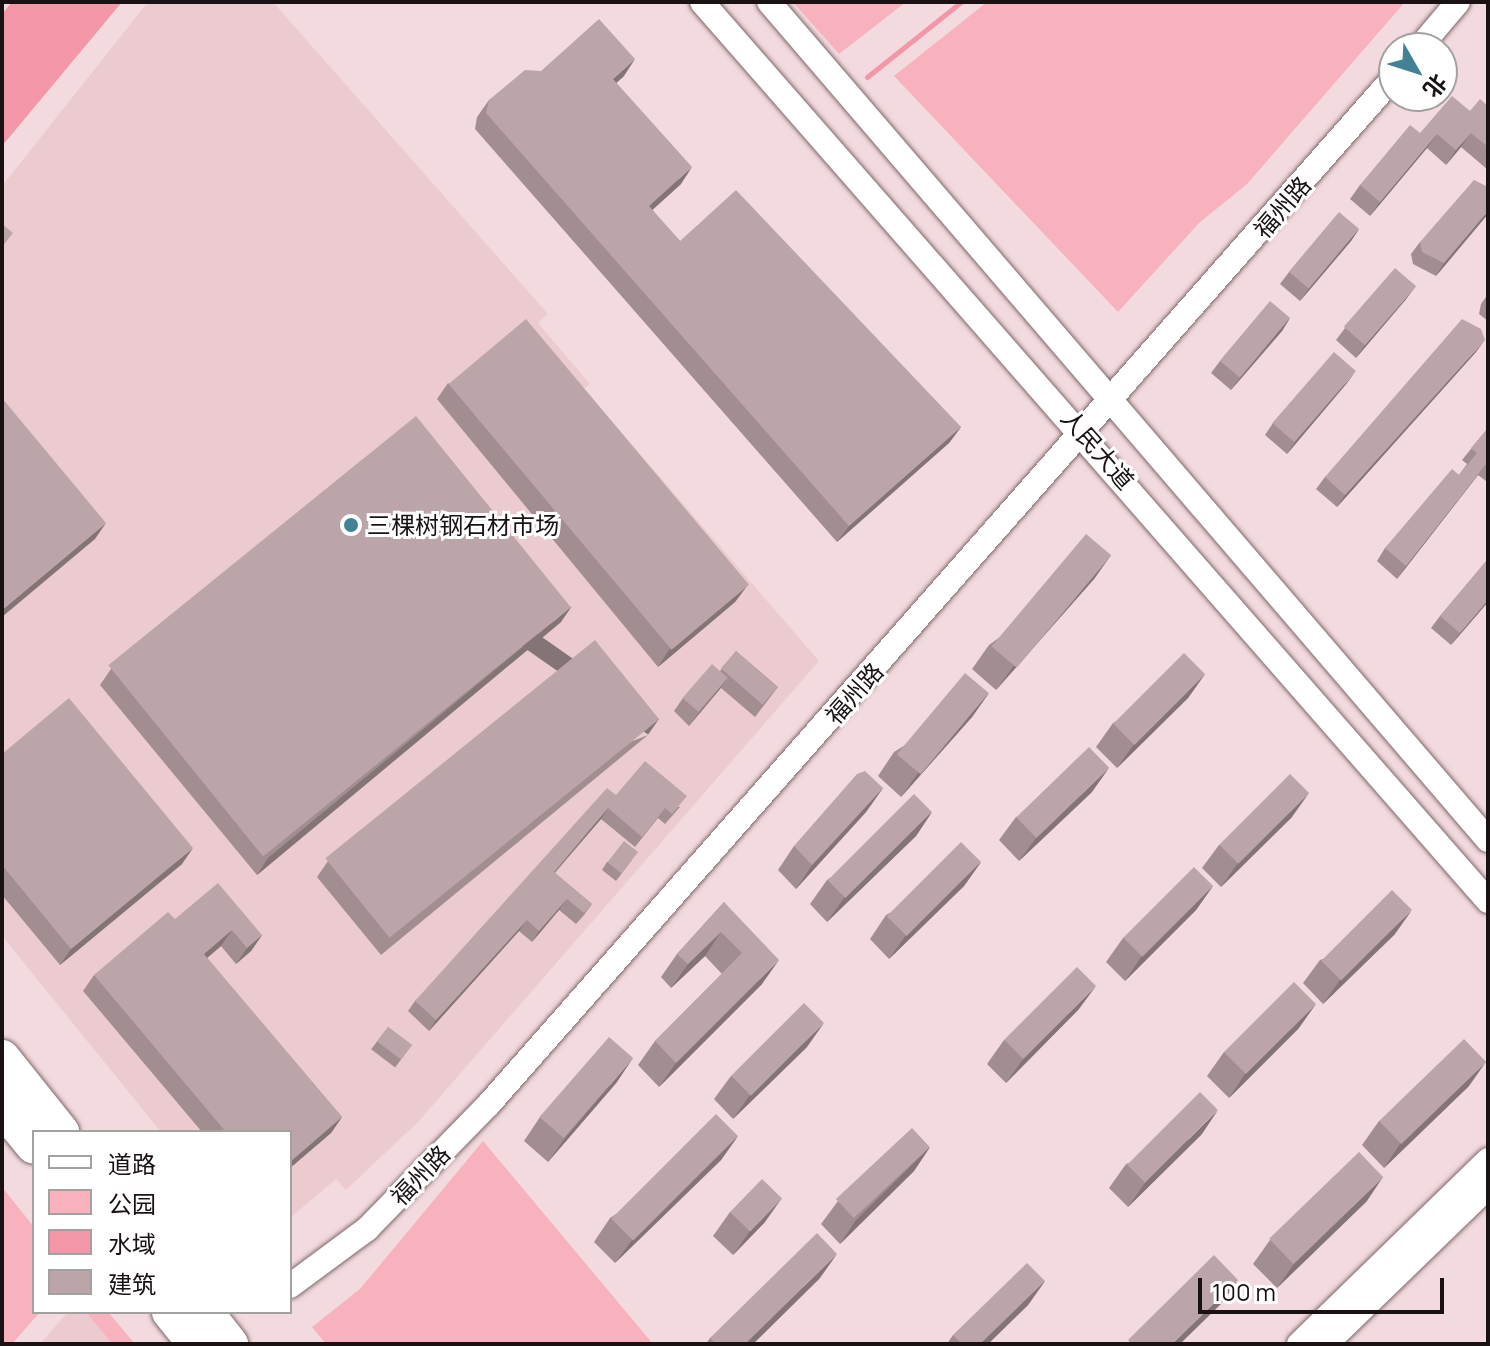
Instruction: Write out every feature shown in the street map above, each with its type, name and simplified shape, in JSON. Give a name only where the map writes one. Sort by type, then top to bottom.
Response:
[{"type":"highway","points":[[2,1058],[59,1130]]},
{"type":"highway","points":[[2,1107],[32,1144]]},
{"type":"highway","points":[[172,1314],[196,1344]]},
{"type":"highway","points":[[207,1314],[230,1344]]},
{"type":"street","name":"人民大道","points":[[702,2],[1085,433],[1488,901]]},
{"type":"street","name":"人民大道","points":[[769,2],[1488,840]]},
{"type":"street","points":[[1433,32],[1458,2]]},
{"type":"street","name":"福州路","points":[[292,1285],[367,1229],[489,1104],[1113,402],[1378,96]]},
{"type":"street","points":[[1299,1344],[1488,1160]]},
{"type":"street","points":[[1326,1344],[1488,1187]]},
{"type":"shaded area","name":"三棵树钢石材市场","points":[[148,2],[273,2],[548,314],[538,323],[590,384],[584,389],[819,661],[419,1121],[346,1190],[336,1179],[292,1216],[292,1130],[159,1130],[2,936],[2,186]]},
{"type":"shaded area","points":[[66,1314],[88,1314],[112,1344],[40,1344]]},
{"type":"green space","points":[[793,2],[906,2],[839,54]]},
{"type":"green space","points":[[987,2],[1405,2],[1247,184],[1199,223],[1118,312],[894,76]]},
{"type":"green space","points":[[483,1141],[653,1344],[326,1344],[312,1327],[360,1289]]},
{"type":"green space","points":[[2,1187],[32,1224],[32,1314],[38,1314],[12,1344],[2,1344]]},
{"type":"green space","points":[[88,1314],[110,1314],[135,1344],[112,1344]]},
{"type":"water","points":[[12,2],[122,2],[2,146],[2,14]]},
{"type":"building","points":[[599,19],[635,59],[613,79],[692,167],[649,206],[680,241],[736,190],[961,427],[849,526],[486,113],[489,100],[525,70],[541,71]]},
{"type":"building","points":[[1480,99],[1488,106],[1488,147],[1471,133],[1456,150],[1437,134],[1380,202],[1360,185],[1410,125],[1420,133],[1438,112],[1458,112],[1458,101],[1470,111]]},
{"type":"building","points":[[1474,180],[1488,187],[1488,211],[1444,263],[1422,252],[1420,242]]},
{"type":"building","points":[[1339,212],[1359,229],[1309,288],[1289,272]]},
{"type":"building","points":[[2,224],[13,233],[2,247]]},
{"type":"building","points":[[1395,268],[1416,286],[1365,345],[1344,327]]},
{"type":"building","points":[[1270,301],[1290,318],[1240,377],[1220,361]]},
{"type":"building","points":[[526,319],[749,585],[672,650],[449,384]]},
{"type":"building","points":[[1462,319],[1481,329],[1485,340],[1345,495],[1325,477]]},
{"type":"building","points":[[1334,352],[1356,371],[1294,442],[1272,423]]},
{"type":"building","points":[[2,398],[106,523],[2,610]]},
{"type":"building","points":[[416,416],[571,607],[263,856],[108,665]]},
{"type":"building","points":[[1488,428],[1488,463],[1406,566],[1385,548],[1452,469],[1459,475],[1477,453],[1471,448]]},
{"type":"building","points":[[1086,534],[1111,555],[1017,668],[992,647]]},
{"type":"building","points":[[1488,559],[1488,600],[1460,633],[1440,616]]},
{"type":"building","points":[[595,640],[659,719],[390,938],[325,858]]},
{"type":"building","points":[[736,651],[778,687],[762,704],[721,668]]},
{"type":"building","points":[[1184,653],[1205,674],[1135,745],[1113,724]]},
{"type":"building","points":[[712,664],[728,678],[698,712],[682,698]]},
{"type":"building","points":[[965,673],[989,693],[921,774],[897,754]]},
{"type":"building","points":[[69,698],[193,848],[71,949],[2,865],[2,754]]},
{"type":"building","points":[[1089,747],[1109,768],[1036,838],[1016,817]]},
{"type":"building","points":[[645,761],[687,796],[672,814],[665,808],[642,837],[608,808],[554,872],[592,904],[584,913],[567,899],[539,931],[527,920],[436,1020],[415,1001],[607,788],[616,795]]},
{"type":"building","points":[[865,771],[883,788],[812,865],[794,846],[857,774]]},
{"type":"building","points":[[1290,774],[1309,793],[1238,864],[1219,845]]},
{"type":"building","points":[[914,794],[932,812],[845,898],[828,880]]},
{"type":"building","points":[[624,841],[638,852],[622,873],[607,862]]},
{"type":"building","points":[[961,842],[981,862],[907,936],[887,916]]},
{"type":"building","points":[[1194,867],[1213,886],[1142,957],[1123,938]]},
{"type":"building","points":[[218,883],[262,935],[247,948],[232,930],[204,954],[342,1117],[292,1160],[292,1130],[224,1130],[94,975],[168,912],[175,919]]},
{"type":"building","points":[[1392,890],[1412,910],[1341,981],[1321,961]]},
{"type":"building","points":[[724,902],[779,960],[676,1063],[655,1041],[742,953],[721,932],[688,964],[677,954]]},
{"type":"building","points":[[1077,967],[1096,986],[1023,1059],[1004,1040]]},
{"type":"building","points":[[1294,982],[1316,1004],[1246,1074],[1224,1052]]},
{"type":"building","points":[[804,1003],[824,1023],[751,1096],[731,1076]]},
{"type":"building","points":[[388,1027],[412,1045],[401,1059],[377,1041]]},
{"type":"building","points":[[609,1037],[633,1058],[564,1138],[539,1117]]},
{"type":"building","points":[[1464,1039],[1486,1062],[1401,1144],[1379,1121]]},
{"type":"building","points":[[1200,1092],[1218,1110],[1145,1183],[1127,1165]]},
{"type":"building","points":[[716,1114],[738,1136],[633,1241],[611,1219]]},
{"type":"building","points":[[912,1128],[930,1147],[854,1218],[836,1199]]},
{"type":"building","points":[[1359,1152],[1383,1177],[1293,1264],[1269,1239]]},
{"type":"building","points":[[762,1179],[782,1198],[750,1232],[730,1212]]},
{"type":"building","points":[[817,1233],[837,1254],[745,1344],[716,1344],[710,1338]]},
{"type":"building","points":[[1214,1255],[1238,1280],[1172,1344],[1131,1344],[1128,1340]]},
{"type":"building","points":[[1027,1263],[1045,1281],[980,1344],[962,1344],[953,1335]]},
{"type":"waterway","points":[[867,77],[961,2]]},
{"type":"place","name":"三棵树钢石材市场","points":[[351,525]]}]
